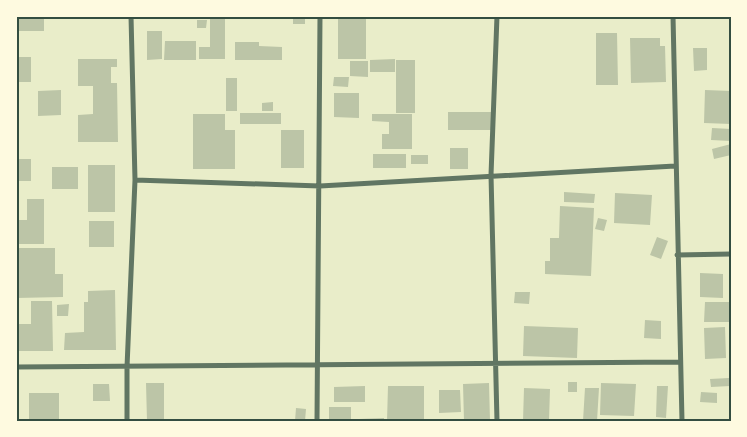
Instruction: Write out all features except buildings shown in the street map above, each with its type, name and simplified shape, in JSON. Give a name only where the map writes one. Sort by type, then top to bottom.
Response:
[{"type":"street","points":[[127,421],[126,366],[135,180],[131,16]]},
{"type":"street","points":[[317,421],[320,16]]},
{"type":"street","points":[[497,16],[491,175],[497,421]]},
{"type":"street","points":[[673,16],[679,362],[682,421]]},
{"type":"street","points":[[135,180],[320,186],[675,166]]},
{"type":"street","points":[[677,255],[731,254]]},
{"type":"street","points":[[16,367],[496,365],[679,362]]}]
